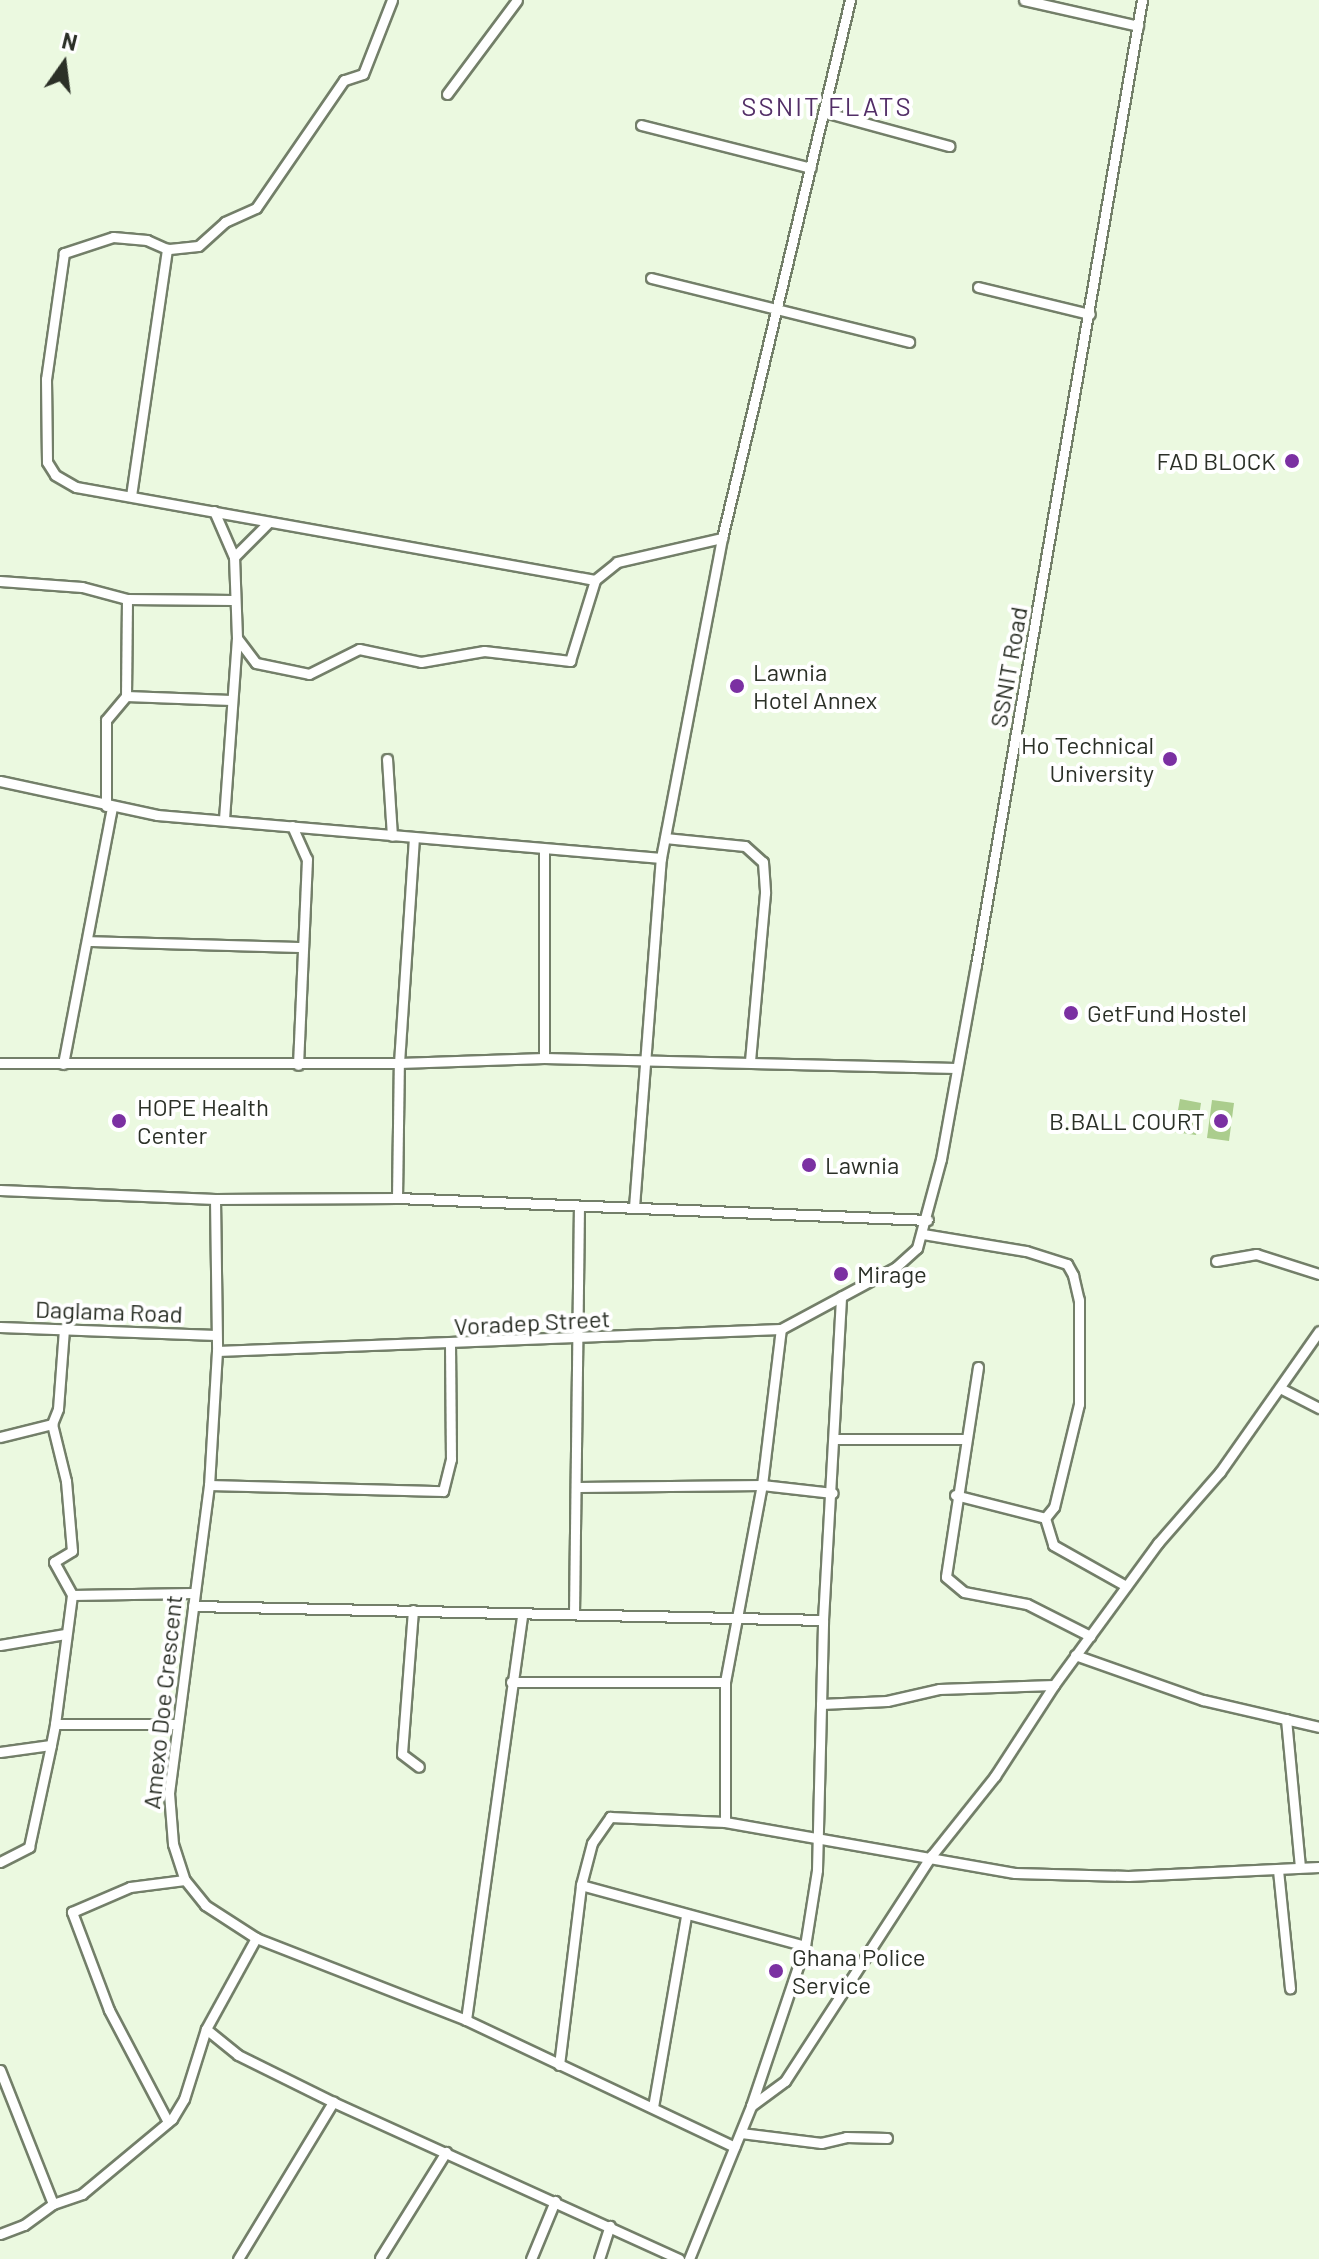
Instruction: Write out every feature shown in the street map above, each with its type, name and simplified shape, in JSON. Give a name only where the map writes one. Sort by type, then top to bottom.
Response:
[{"type":"street","points":[[392,0],[363,74],[344,80],[256,208],[225,222],[198,246],[167,249],[147,240],[87,242],[64,253],[57,284],[46,379],[47,462],[55,475],[76,487],[595,580]]},
{"type":"street","points":[[447,94],[517,0]]},
{"type":"street","points":[[634,1207],[661,858],[722,538],[780,311],[850,0]]},
{"type":"street","points":[[1024,0],[1138,26]]},
{"type":"street","name":"SSNIT Road","points":[[841,1297],[908,1259],[928,1220],[1090,314],[1142,0]]},
{"type":"street","points":[[824,112],[949,146]]},
{"type":"street","points":[[641,125],[811,168]]},
{"type":"street","points":[[131,496],[167,249]]},
{"type":"street","points":[[651,278],[909,342]]},
{"type":"street","points":[[978,287],[1090,314]]},
{"type":"street","points":[[214,511],[234,557],[233,600],[237,638],[224,819]]},
{"type":"street","points":[[234,557],[269,522]]},
{"type":"street","points":[[237,638],[256,663],[309,674],[359,649],[421,662],[484,651],[570,661],[595,580],[617,562],[722,538]]},
{"type":"street","points":[[0,581],[82,587],[127,599],[233,600]]},
{"type":"street","points":[[63,1064],[109,806],[104,728],[126,696],[127,599]]},
{"type":"street","points":[[126,696],[231,700]]},
{"type":"street","points":[[387,759],[392,836]]},
{"type":"street","points":[[0,781],[109,806],[544,851],[661,858]]},
{"type":"street","points":[[292,826],[307,859],[298,1065]]},
{"type":"street","points":[[397,1198],[399,1063],[414,838]]},
{"type":"street","points":[[665,838],[745,846],[763,862],[765,893],[750,1062]]},
{"type":"street","points":[[544,851],[544,1058]]},
{"type":"street","points":[[87,941],[303,947]]},
{"type":"street","points":[[0,1063],[298,1065],[544,1058],[645,1064],[750,1062],[956,1068]]},
{"type":"street","points":[[0,1190],[215,1199],[397,1198],[579,1208],[634,1207],[928,1220]]},
{"type":"street","name":"Amexo Doe Crescent","points":[[215,1199],[217,1351],[209,1485],[177,1724],[169,1820],[185,1880],[205,1905],[256,1938],[466,2020],[735,2147]]},
{"type":"street","points":[[574,1614],[578,1487],[579,1208]]},
{"type":"street","points":[[923,1234],[1026,1251],[1067,1264],[1073,1275],[1079,1300],[1079,1404],[1054,1507],[1045,1518]]},
{"type":"street","points":[[1216,1261],[1256,1254],[1319,1274]]},
{"type":"street","points":[[689,2259],[741,2133],[805,1946],[818,1841],[823,1620],[833,1493],[841,1297]]},
{"type":"street","name":"Voradep Street","points":[[217,1351],[450,1345],[781,1329],[841,1297]]},
{"type":"street","name":"Daglama Road","points":[[0,1327],[216,1335]]},
{"type":"street","points":[[0,1862],[29,1847],[55,1724],[72,1595],[54,1570],[54,1562],[72,1551],[72,1534],[52,1424],[58,1409],[64,1329]]},
{"type":"street","points":[[725,1822],[725,1682],[733,1617],[762,1485],[781,1329]]},
{"type":"street","points":[[751,2106],[785,2081],[932,1855],[995,1776],[1054,1685],[1126,1586],[1282,1389],[1319,1331]]},
{"type":"street","points":[[209,1485],[443,1491],[451,1459],[450,1345]]},
{"type":"street","points":[[978,1367],[955,1495],[946,1577],[954,1587],[1027,1604],[1090,1636]]},
{"type":"street","points":[[1282,1389],[1319,1408]]},
{"type":"street","points":[[0,1437],[52,1424]]},
{"type":"street","points":[[836,1439],[966,1439]]},
{"type":"street","points":[[578,1487],[762,1485],[833,1493]]},
{"type":"street","points":[[955,1495],[1045,1518]]},
{"type":"street","points":[[1045,1518],[1053,1545],[1126,1586]]},
{"type":"street","points":[[72,1595],[193,1593]]},
{"type":"street","points":[[193,1606],[413,1610],[522,1616],[574,1614],[823,1620]]},
{"type":"street","points":[[413,1610],[402,1754],[419,1767]]},
{"type":"street","points":[[466,2020],[489,1882],[511,1682],[522,1616]]},
{"type":"street","points":[[0,1645],[65,1634]]},
{"type":"street","points":[[1075,1655],[1203,1700],[1319,1727]]},
{"type":"street","points":[[511,1682],[725,1682]]},
{"type":"street","points":[[821,1704],[887,1701],[939,1689],[1054,1685]]},
{"type":"street","points":[[1286,1719],[1300,1867]]},
{"type":"street","points":[[55,1724],[177,1724]]},
{"type":"street","points":[[0,1752],[51,1745]]},
{"type":"street","points":[[559,2065],[581,1885],[592,1843],[610,1817],[725,1822],[818,1841],[932,1855],[946,1863],[1039,1874],[1319,1867]]},
{"type":"street","points":[[1278,1870],[1290,1988]]},
{"type":"street","points":[[168,2122],[109,2010],[72,1912],[130,1887],[185,1880]]},
{"type":"street","points":[[581,1885],[805,1946]]},
{"type":"street","points":[[653,2107],[686,1916]]},
{"type":"street","points":[[0,2234],[24,2225],[53,2204],[82,2194],[168,2122],[184,2099],[206,2029],[256,1938]]},
{"type":"street","points":[[206,2029],[238,2055],[333,2102],[679,2259]]},
{"type":"street","points":[[0,2070],[53,2204]]},
{"type":"street","points":[[238,2259],[333,2102]]},
{"type":"street","points":[[741,2133],[821,2143],[846,2137],[887,2138]]},
{"type":"street","points":[[380,2258],[446,2152]]},
{"type":"street","points":[[531,2259],[555,2201]]},
{"type":"street","points":[[599,2259],[610,2226]]},
{"type":"green space","points":[[1180,1099],[1201,1103],[1196,1135],[1174,1132]]},
{"type":"green space","name":"B.BALL COURT","points":[[1212,1100],[1234,1103],[1229,1141],[1207,1138]]},
{"type":"place","name":"FAD BLOCK","points":[[1292,461]]},
{"type":"place","name":"Lawnia Hotel Annex","points":[[737,686]]},
{"type":"place","name":"Ho Technical University","points":[[1170,759]]},
{"type":"place","name":"GetFund Hostel","points":[[1071,1013]]},
{"type":"place","name":"HOPE Health Center","points":[[119,1121]]},
{"type":"place","name":"B.BALL COURT","points":[[1221,1121]]},
{"type":"place","name":"Lawnia","points":[[809,1165]]},
{"type":"place","name":"Mirage","points":[[841,1274]]},
{"type":"place","name":"Ghana Police Service","points":[[776,1971]]},
{"type":"district","name":"SSNIT FLATS","points":[[827,106]]}]
